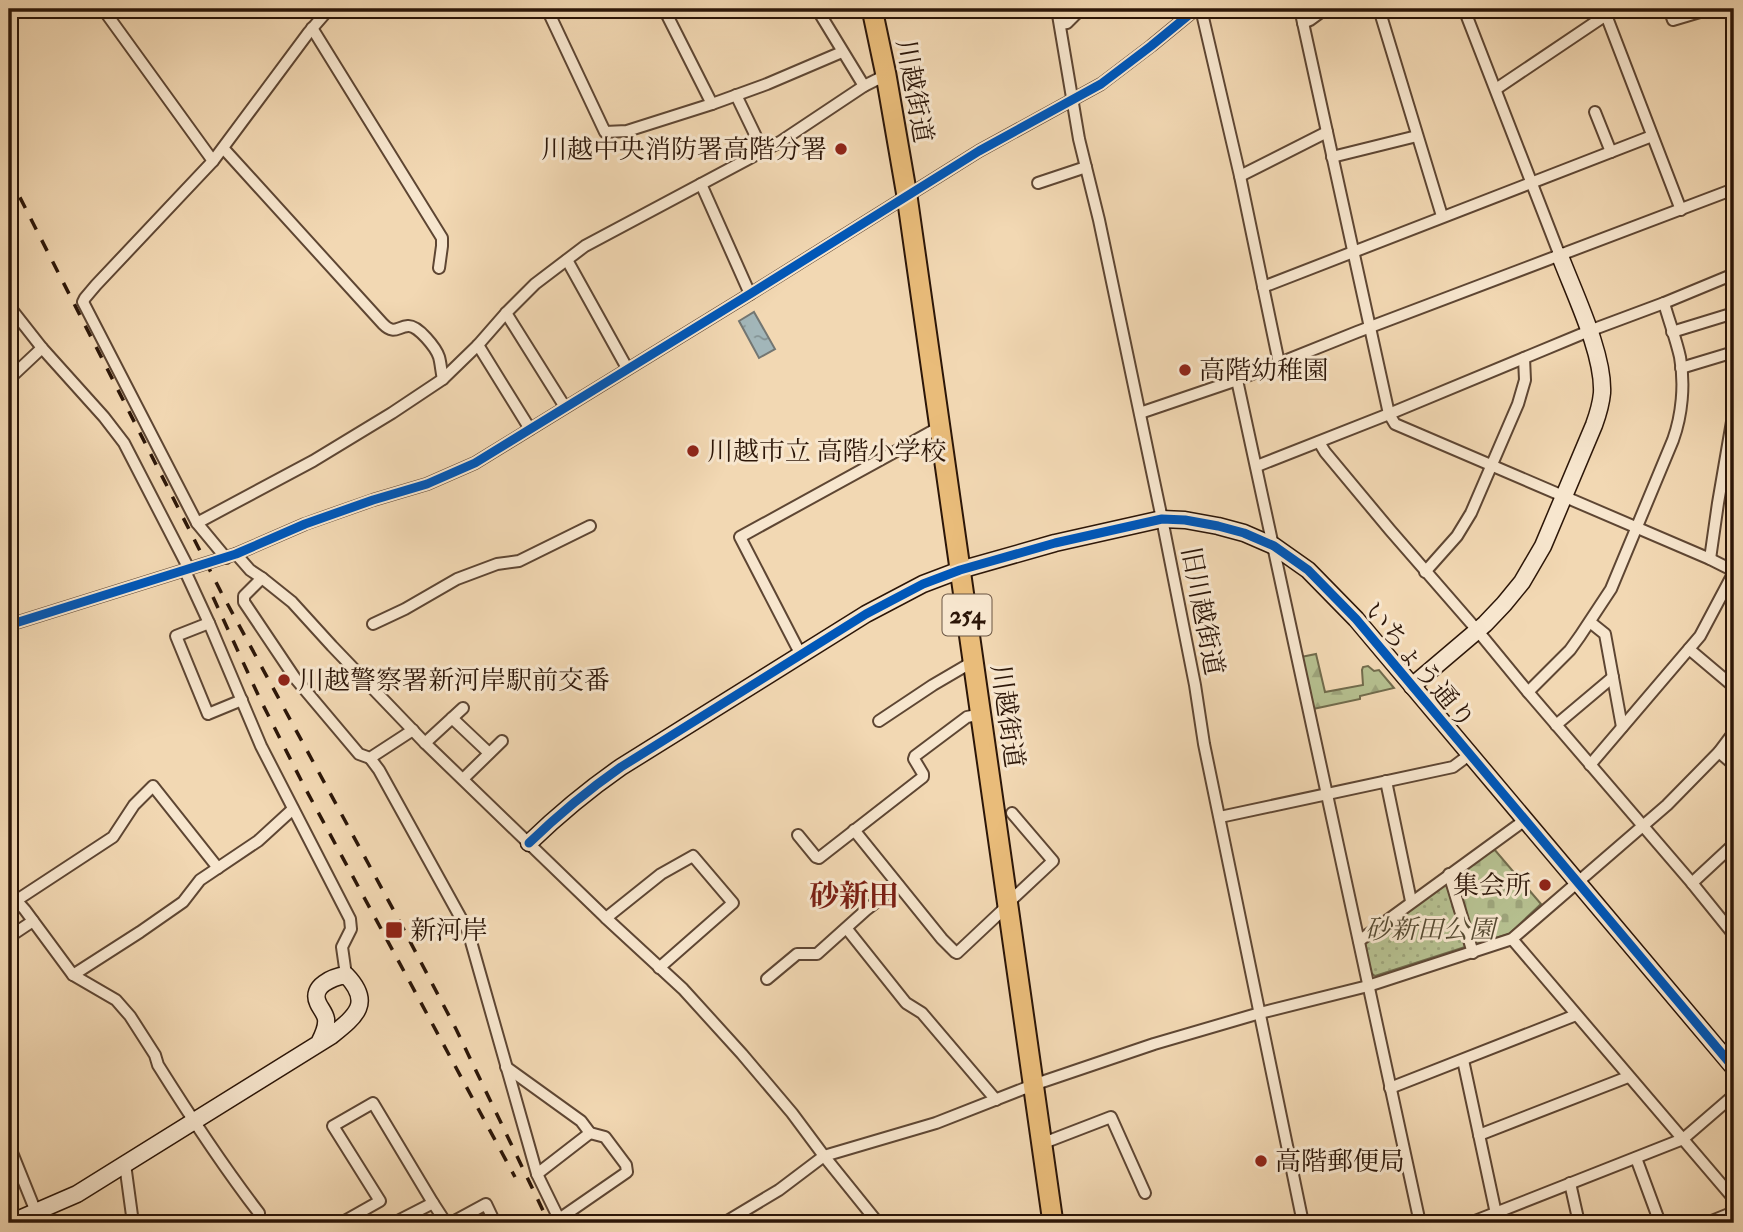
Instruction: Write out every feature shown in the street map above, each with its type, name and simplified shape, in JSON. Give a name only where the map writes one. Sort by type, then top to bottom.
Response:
[{"type":"highway","name":"川越街道","points":[[872,9],[907,196],[1053,1223]]},
{"type":"street","points":[[103,9],[213,161]]},
{"type":"street","points":[[328,9],[213,161],[83,302],[197,523],[231,556],[292,602],[425,743],[683,989],[792,1113],[878,1223]]},
{"type":"street","points":[[547,9],[605,132],[627,131],[712,104],[842,52]]},
{"type":"street","points":[[664,9],[712,104]]},
{"type":"street","points":[[817,9],[864,86]]},
{"type":"street","name":"旧川越街道","points":[[1057,9],[1071,99],[1162,519],[1204,744],[1303,1223]]},
{"type":"street","points":[[1060,24],[1067,23],[1081,9]]},
{"type":"street","points":[[9,625],[231,556],[320,519],[449,475],[475,463],[979,151],[1101,84],[1198,9],[1240,176],[1279,363]]},
{"type":"street","points":[[1300,9],[1389,414],[1395,424],[1710,559],[1734,572],[1700,636],[1590,765]]},
{"type":"street","points":[[1303,23],[1325,9]]},
{"type":"street","points":[[1379,9],[1442,216]]},
{"type":"street","points":[[1412,685],[1478,630],[1522,582],[1543,546],[1588,442],[1600,410],[1602,393],[1600,369],[1589,331],[1464,9]]},
{"type":"street","points":[[1669,9],[1673,20],[1710,9]]},
{"type":"street","points":[[1496,89],[1606,15],[1681,210]]},
{"type":"street","points":[[312,29],[442,238],[439,268]]},
{"type":"street","points":[[197,523],[313,461],[443,379],[535,284],[585,246],[763,151],[864,86],[886,75]]},
{"type":"street","points":[[736,95],[763,151]]},
{"type":"street","points":[[1595,112],[1611,152]]},
{"type":"street","points":[[1240,176],[1327,132]]},
{"type":"street","points":[[1332,157],[1417,136]]},
{"type":"street","points":[[1263,287],[1652,136]]},
{"type":"street","points":[[223,149],[387,328],[392,330],[408,326],[421,332],[437,352],[443,379]]},
{"type":"street","points":[[1038,183],[1086,167]]},
{"type":"street","points":[[701,184],[750,294]]},
{"type":"street","points":[[1140,413],[1237,380],[1734,189]]},
{"type":"street","points":[[567,260],[627,369]]},
{"type":"street","points":[[1257,466],[1734,274]]},
{"type":"street","points":[[1528,692],[1570,650],[1611,589],[1676,432],[1682,378],[1678,348],[1664,303]]},
{"type":"street","points":[[9,306],[124,443],[187,570],[261,746],[351,923],[351,929],[342,947],[346,975],[356,986],[361,1000],[352,1018],[341,1028],[194,1122],[77,1194],[10,1223]]},
{"type":"street","points":[[506,313],[565,407]]},
{"type":"street","points":[[1672,332],[1734,313]]},
{"type":"street","points":[[478,345],[530,429]]},
{"type":"street","points":[[9,380],[42,348]]},
{"type":"street","points":[[1681,368],[1734,352]]},
{"type":"street","points":[[1425,572],[1464,527],[1521,394],[1525,380],[1524,358]]},
{"type":"street","points":[[1237,380],[1420,1223]]},
{"type":"street","points":[[1710,559],[1734,410]]},
{"type":"street","points":[[801,655],[740,537],[940,427]]},
{"type":"street","points":[[1319,442],[1425,572],[1478,630],[1734,935]]},
{"type":"street","name":"いちょう通り","points":[[529,843],[584,793],[621,767],[866,614],[923,584],[960,570],[1055,543],[1162,519],[1219,526],[1274,546],[1308,570],[1356,619],[1734,1068]]},
{"type":"street","points":[[373,624],[457,579],[497,564],[519,561],[590,526]]},
{"type":"street","points":[[262,578],[244,596],[244,602],[295,678],[359,754],[370,758],[379,770],[468,931],[506,1067],[537,1174],[560,1221],[627,1172],[626,1165],[605,1137],[590,1133],[581,1121],[506,1067]]},
{"type":"street","points":[[209,622],[176,636],[208,714],[242,700]]},
{"type":"street","points":[[1590,622],[1605,634],[1622,727]]},
{"type":"street","points":[[1689,649],[1733,683]]},
{"type":"street","points":[[878,721],[974,661]]},
{"type":"street","points":[[1556,725],[1613,677]]},
{"type":"street","points":[[425,743],[463,708]]},
{"type":"street","points":[[798,835],[819,858],[923,777],[915,756],[967,717],[981,714]]},
{"type":"street","points":[[452,718],[489,753]]},
{"type":"street","points":[[370,758],[413,730]]},
{"type":"street","points":[[724,1223],[779,1190],[824,1156],[936,1122],[1032,1085],[1154,1044],[1260,1013],[1368,986],[1512,939],[1667,805],[1719,752],[1734,732]]},
{"type":"street","points":[[463,779],[502,741]]},
{"type":"street","points":[[1719,752],[1734,765]]},
{"type":"street","points":[[1220,817],[1453,767],[1469,755]]},
{"type":"street","points":[[1386,780],[1411,901]]},
{"type":"street","points":[[218,868],[153,786],[134,805],[113,837],[13,896],[73,975],[116,1000],[130,1016],[194,1122],[258,1218],[267,1223]]},
{"type":"street","points":[[73,975],[183,902],[200,880],[258,841],[293,809]]},
{"type":"street","points":[[854,830],[942,939],[957,953],[1053,861],[1012,813]]},
{"type":"street","points":[[1359,941],[1525,820]]},
{"type":"street","points":[[1692,883],[1734,844]]},
{"type":"street","points":[[606,918],[662,874],[693,856],[733,903],[659,968]]},
{"type":"street","points":[[1449,874],[1473,953]]},
{"type":"street","points":[[767,979],[797,954],[817,954],[898,885]]},
{"type":"street","points":[[9,937],[33,920]]},
{"type":"street","points":[[846,929],[906,1003],[922,1013],[996,1100]]},
{"type":"street","points":[[1512,939],[1734,1199]]},
{"type":"street","points":[[320,1041],[326,1026],[326,1017],[316,1000],[316,994],[324,983],[346,975]]},
{"type":"street","points":[[1390,1088],[1576,1015]]},
{"type":"street","points":[[1463,1060],[1497,1218]]},
{"type":"street","points":[[1479,1135],[1628,1077]]},
{"type":"street","points":[[1470,1223],[1497,1218],[1570,1184],[1683,1139],[1734,1095]]},
{"type":"street","points":[[341,1223],[380,1201],[333,1126],[373,1103],[446,1223]]},
{"type":"street","points":[[1041,1144],[1111,1117],[1145,1193]]},
{"type":"street","points":[[537,1174],[590,1133]]},
{"type":"street","points":[[9,1145],[36,1212]]},
{"type":"street","points":[[1636,1158],[1660,1223]]},
{"type":"street","points":[[125,1164],[133,1223]]},
{"type":"street","points":[[1570,1184],[1578,1223]]},
{"type":"street","points":[[394,1223],[433,1203]]},
{"type":"street","points":[[452,1223],[485,1205],[495,1223]]},
{"type":"street","points":[[1707,1223],[1734,1212]]},
{"type":"green space","points":[[1316,654],[1325,692],[1363,685],[1362,670],[1368,666],[1374,671],[1379,670],[1394,688],[1360,696],[1360,699],[1313,709],[1301,657]]},
{"type":"green space","points":[[1494,849],[1541,904],[1509,934],[1476,944],[1473,943],[1454,875]]},
{"type":"green space","name":"砂新田公園","points":[[1444,884],[1447,885],[1465,947],[1375,976],[1371,973],[1364,943]]},
{"type":"water","points":[[754,312],[775,349],[759,358],[739,321]]},
{"type":"railway","points":[[9,176],[221,592],[456,1029],[549,1223]]},
{"type":"railway","points":[[213,597],[304,786],[515,1177]]},
{"type":"cycle path","points":[[9,625],[236,554],[305,524],[427,484],[475,463],[979,151],[1101,84],[1196,9]]},
{"type":"cycle path","points":[[529,843],[573,803],[621,767],[866,614],[923,584],[960,570],[1055,543],[1162,519],[1218,526],[1244,533],[1274,546],[1308,570],[1356,619],[1734,1068]]},
{"type":"place","name":"川越中央消防署高階分署","points":[[841,149]]},
{"type":"place","name":"高階幼稚園","points":[[1185,370]]},
{"type":"place","name":"川越市立 高階小学校","points":[[693,451]]},
{"type":"place","name":"川越警察署新河岸駅前交番","points":[[284,680]]},
{"type":"place","name":"集会所","points":[[1545,885]]},
{"type":"place","name":"新河岸","points":[[394,930]]},
{"type":"place","name":"高階郵便局","points":[[1261,1161]]},
{"type":"district","name":"砂新田","points":[[854,896]]}]
